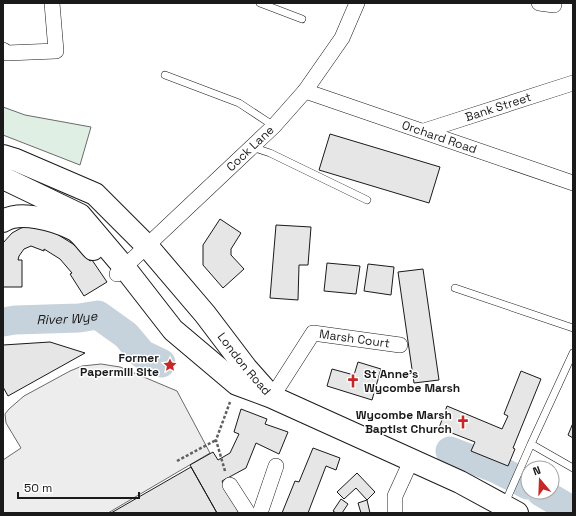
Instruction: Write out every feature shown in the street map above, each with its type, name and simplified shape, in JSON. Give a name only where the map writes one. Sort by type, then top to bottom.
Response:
[{"type":"main road","name":"London Road","points":[[3,156],[16,160],[95,194],[205,314],[246,368],[272,397]]},
{"type":"main road","name":"London Road","points":[[3,178],[80,215],[121,271],[160,313],[173,330],[237,384],[272,397]]},
{"type":"main road","points":[[3,221],[10,216],[38,217],[74,229],[121,271]]},
{"type":"main road","points":[[144,249],[156,285],[237,384]]},
{"type":"main road","points":[[272,397],[411,461],[511,502]]},
{"type":"street","points":[[3,50],[7,54],[56,51],[52,3]]},
{"type":"street","name":"Cock Lane","points":[[121,271],[274,126],[306,91],[342,38],[357,3]]},
{"type":"street","points":[[539,3],[554,5]]},
{"type":"street","name":"Bank Street","points":[[424,131],[573,83]]},
{"type":"street","name":"Orchard Road","points":[[306,91],[573,183]]},
{"type":"street","name":"Marsh Court","points":[[272,397],[312,333],[400,345]]},
{"type":"street","points":[[395,513],[395,496],[411,461]]},
{"type":"street","points":[[260,513],[276,466]]},
{"type":"street","points":[[230,485],[248,513]]},
{"type":"lane","points":[[260,3],[302,19]]},
{"type":"lane","points":[[165,75],[239,103],[274,126]]},
{"type":"lane","points":[[252,147],[270,152],[367,200]]},
{"type":"lane","points":[[455,288],[573,328]]},
{"type":"lane","points":[[511,502],[521,467],[573,353]]},
{"type":"lane","points":[[531,444],[573,468]]},
{"type":"path","points":[[230,485],[216,440],[237,384]]},
{"type":"path","points":[[177,461],[216,440]]},
{"type":"green space","points":[[3,107],[25,115],[91,127],[80,165],[3,135]]},
{"type":"shaded area","points":[[101,364],[120,367],[177,391],[210,453],[108,513],[3,513],[3,460],[21,448],[6,423],[5,414],[24,396],[70,371],[82,366]]},
{"type":"building","points":[[330,134],[440,167],[429,203],[319,170]]},
{"type":"building","points":[[220,219],[241,233],[231,249],[231,255],[244,269],[223,288],[203,265],[203,245]]},
{"type":"building","points":[[276,225],[311,227],[308,265],[299,265],[298,300],[270,298]]},
{"type":"building","points":[[31,226],[52,231],[73,244],[90,261],[92,260],[107,282],[84,296],[70,274],[72,273],[60,259],[44,249],[44,251],[31,246],[24,249],[18,260],[22,260],[22,287],[3,287],[3,243],[12,233],[21,228]]},
{"type":"building","points":[[327,263],[360,266],[356,294],[324,291]]},
{"type":"building","points":[[368,264],[394,267],[391,295],[364,291]]},
{"type":"building","points":[[423,269],[439,380],[414,383],[398,272]]},
{"type":"building","points":[[50,342],[85,353],[8,396],[3,387],[3,345]]},
{"type":"building","name":"St Anne's Wycombe Marsh","points":[[358,362],[381,369],[372,400],[327,386],[332,369],[354,375]]},
{"type":"building","name":"Wycombe Marsh Baptist Church","points":[[521,371],[541,379],[513,448],[515,449],[508,466],[471,451],[475,442],[439,428],[447,406],[502,429],[508,416],[504,414]]},
{"type":"building","points":[[241,409],[267,419],[265,424],[288,432],[279,454],[256,443],[246,468],[222,481],[239,513],[217,513],[190,465],[213,452],[218,460],[230,453],[239,434],[234,432]]},
{"type":"building","points":[[573,423],[573,438],[568,435]]},
{"type":"building","points":[[313,448],[340,458],[336,470],[326,466],[308,513],[282,513],[295,481],[299,482]]},
{"type":"building","points":[[191,467],[217,513],[111,513]]},
{"type":"building","points":[[357,473],[375,492],[367,500],[356,488],[344,499],[337,492]]},
{"type":"building","points":[[341,499],[348,504],[342,513],[336,513],[333,511]]},
{"type":"building","points":[[367,500],[370,513],[361,513],[358,503]]},
{"type":"waterway","name":"River Wye","points":[[3,322],[15,320],[79,318],[98,315],[126,335],[142,354],[161,363]]},
{"type":"waterway","name":"River Wye","points":[[450,451],[497,469],[520,481]]},
{"type":"waterway","name":"River Wye","points":[[554,500],[573,511]]},
{"type":"place","name":"Former Papermill Site","points":[[170,365]]},
{"type":"place","name":"St Anne's Wycombe Marsh","points":[[353,381]]},
{"type":"place","name":"Wycombe Marsh Baptist Church","points":[[463,422]]}]
